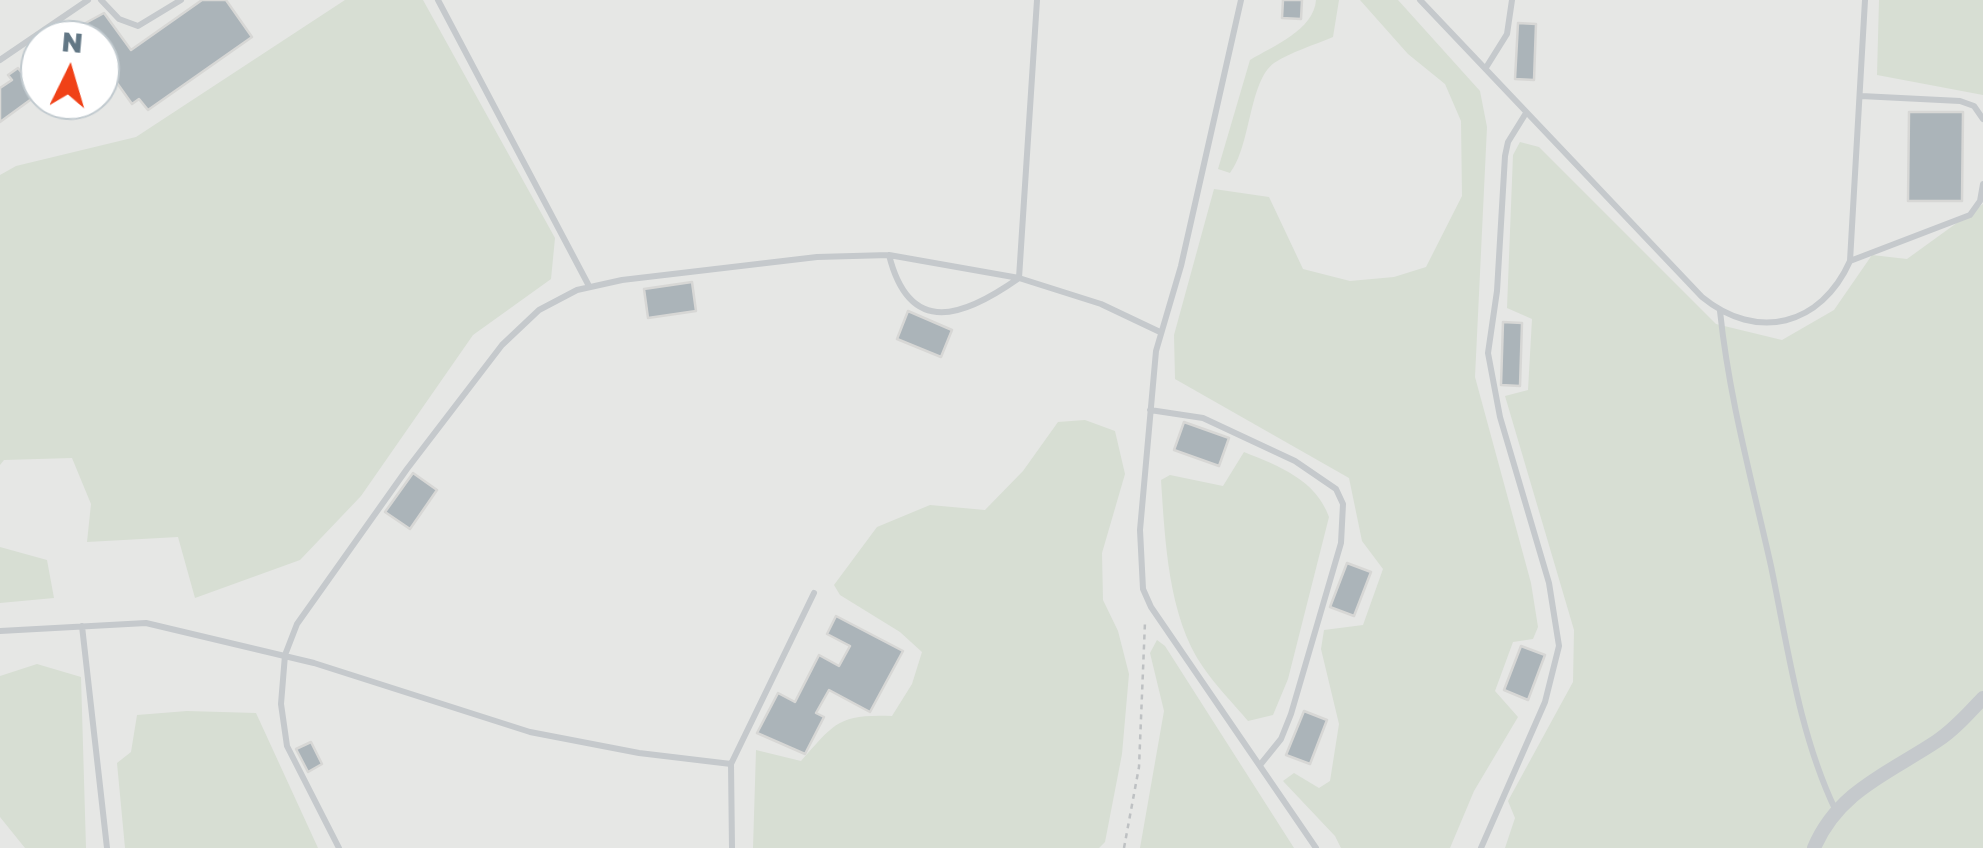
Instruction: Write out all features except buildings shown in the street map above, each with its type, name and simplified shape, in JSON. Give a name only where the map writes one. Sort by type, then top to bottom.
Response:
[{"type":"street","points":[[1814,848],[1835,810],[1875,778],[1940,739],[1983,698]]},
{"type":"lane","points":[[0,60],[88,0]]},
{"type":"lane","points":[[101,0],[119,19],[138,26],[181,0]]},
{"type":"lane","points":[[438,0],[590,286]]},
{"type":"lane","points":[[1018,278],[1037,0]]},
{"type":"lane","points":[[1241,0],[1181,266],[1160,332],[1140,530],[1143,589],[1316,848]]},
{"type":"lane","points":[[1420,0],[1720,311],[1762,322],[1806,314],[1840,284],[1850,261],[1865,0]]},
{"type":"lane","points":[[1487,66],[1507,34],[1512,0]]},
{"type":"lane","points":[[1861,96],[1960,101],[1974,106],[1983,119]]},
{"type":"lane","points":[[1481,848],[1545,702],[1560,646],[1549,584],[1500,417],[1488,353],[1498,290],[1505,156],[1508,142],[1526,113]]},
{"type":"lane","points":[[1850,261],[1970,215],[1980,201],[1983,184]]},
{"type":"lane","points":[[889,255],[902,293],[916,306],[947,313],[977,307],[1018,278]]},
{"type":"lane","points":[[340,848],[287,746],[281,704],[285,655],[297,624],[328,579],[502,345],[539,310],[590,286],[817,257],[889,255],[1018,278],[1101,304],[1160,332]]},
{"type":"lane","points":[[1720,311],[1726,376],[1798,696],[1817,772],[1835,810]]},
{"type":"lane","points":[[1150,410],[1204,418],[1295,461],[1336,489],[1342,504],[1341,543],[1290,714],[1280,740],[1260,765]]},
{"type":"lane","points":[[732,848],[730,764],[814,593]]},
{"type":"lane","points":[[0,631],[146,623],[285,655],[530,732],[639,753],[730,764]]},
{"type":"lane","points":[[82,626],[107,848]]},
{"type":"path","points":[[1124,848],[1140,767],[1142,656],[1152,607]]},
{"type":"shaded area","points":[[0,0],[1983,0],[1983,229],[1537,848],[0,848]]},
{"type":"shaded area","points":[[345,0],[423,0],[555,238],[551,279],[473,335],[361,496],[300,560],[195,598],[178,537],[87,542],[91,504],[72,458],[4,460],[0,465],[0,175],[16,166],[136,137]]},
{"type":"shaded area","points":[[1316,0],[1339,0],[1333,37],[1281,59],[1266,72],[1237,161],[1230,173],[1218,169],[1250,60],[1300,28],[1314,11]]},
{"type":"shaded area","points":[[1360,0],[1398,0],[1480,91],[1487,127],[1475,377],[1531,583],[1538,627],[1533,639],[1513,642],[1495,691],[1518,717],[1474,791],[1450,848],[1341,848],[1335,836],[1283,781],[1294,773],[1319,788],[1330,781],[1339,724],[1321,649],[1324,630],[1363,625],[1383,569],[1362,541],[1349,478],[1175,379],[1174,335],[1214,189],[1269,197],[1303,269],[1350,281],[1394,277],[1426,267],[1462,196],[1461,121],[1445,84],[1408,54]]},
{"type":"shaded area","points":[[1879,0],[1983,0],[1983,95],[1877,75]]},
{"type":"shaded area","points":[[1520,142],[1539,147],[1716,324],[1782,340],[1834,310],[1872,255],[1907,259],[1983,204],[1983,848],[1505,848],[1515,818],[1508,801],[1573,682],[1574,630],[1505,396],[1528,390],[1532,319],[1507,308],[1513,155]]},
{"type":"shaded area","points":[[1085,420],[1115,431],[1125,474],[1102,553],[1103,600],[1118,631],[1129,674],[1122,754],[1105,842],[1099,848],[753,848],[756,750],[801,761],[830,730],[848,719],[892,716],[912,684],[922,652],[900,632],[840,595],[834,585],[877,527],[930,505],[985,510],[1023,471],[1058,422]]},
{"type":"shaded area","points":[[1244,452],[1306,484],[1329,517],[1288,679],[1273,715],[1248,721],[1203,667],[1182,625],[1170,577],[1161,480],[1170,475],[1223,486]]},
{"type":"shaded area","points":[[0,547],[47,560],[54,598],[0,603]]},
{"type":"shaded area","points":[[1157,640],[1165,646],[1294,848],[1140,848],[1164,711],[1150,653]]},
{"type":"shaded area","points":[[37,664],[81,677],[86,848],[25,848],[0,817],[0,676]]},
{"type":"shaded area","points":[[187,711],[256,713],[318,848],[125,848],[117,763],[131,752],[137,715]]}]
